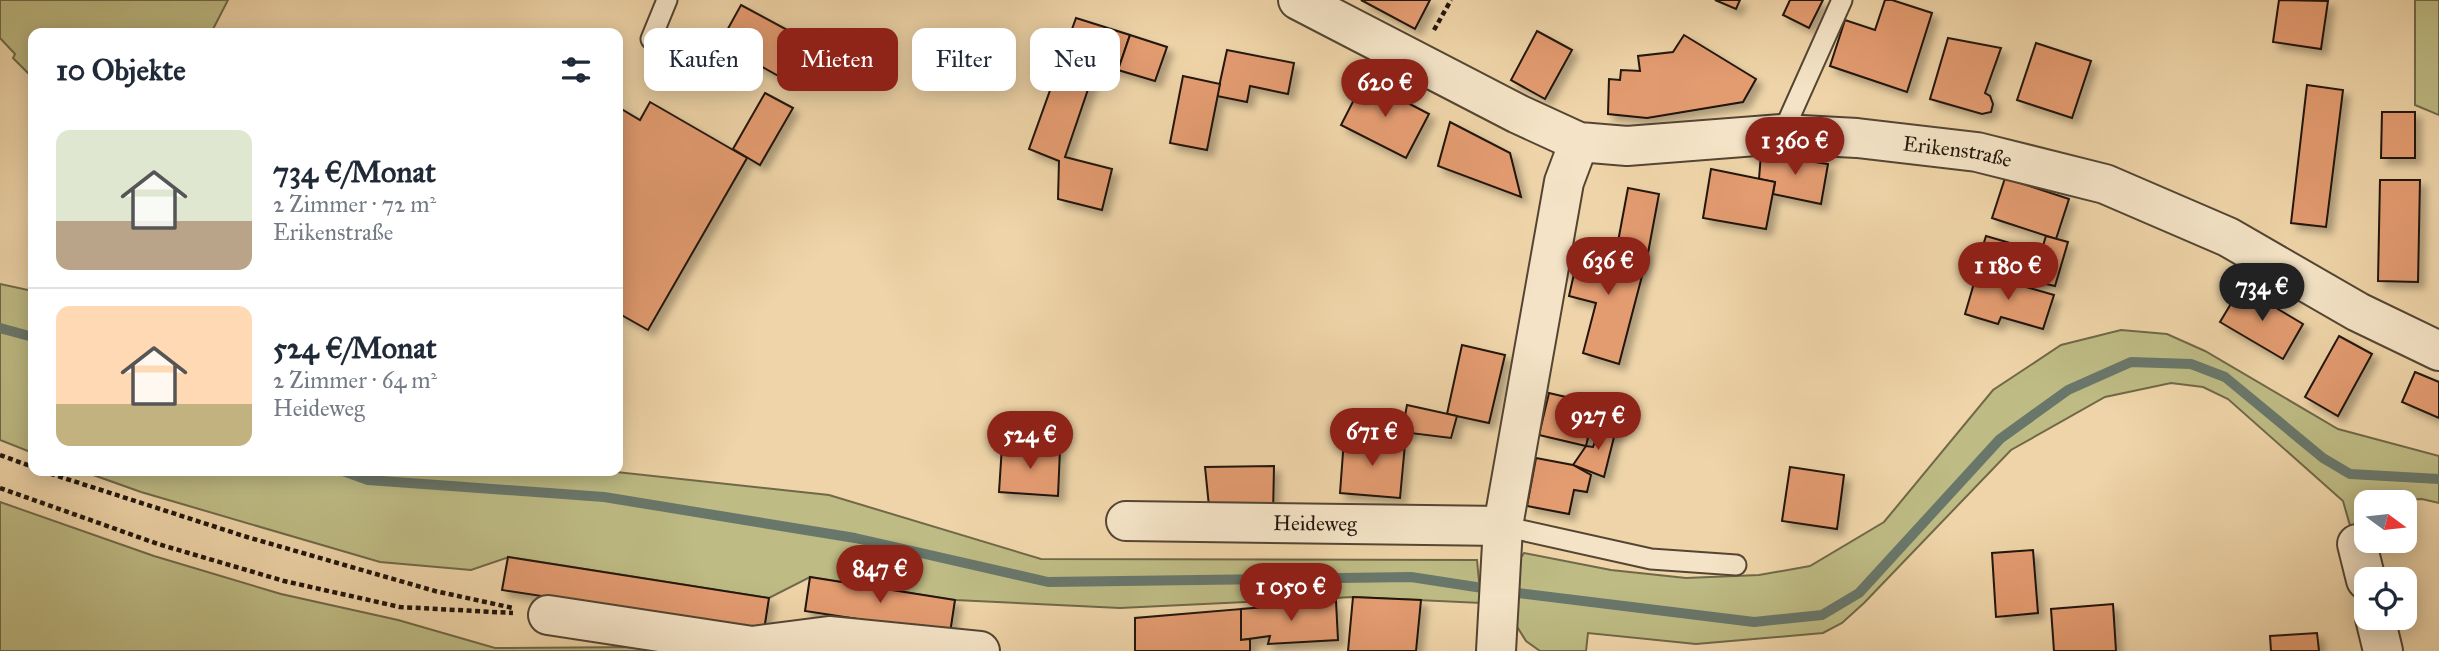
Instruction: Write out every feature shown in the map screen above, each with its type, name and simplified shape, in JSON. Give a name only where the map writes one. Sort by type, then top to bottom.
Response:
[{"type":"street","name":"Erikenstraße","points":[[1298,0],[1518,114],[1579,142],[1627,146],[1782,134],[1857,138],[1977,152],[2105,184],[2228,237],[2358,312],[2439,351]]},
{"type":"street","points":[[1496,651],[1503,526],[1564,182],[1579,142]]},
{"type":"street","name":"Heideweg","points":[[1126,521],[1503,526]]},
{"type":"street","points":[[548,615],[752,646],[829,636],[980,651]]},
{"type":"street","points":[[2378,630],[2383,651]]},
{"type":"lane","points":[[656,28],[667,0]]},
{"type":"lane","points":[[1782,134],[1842,0]]},
{"type":"lane","points":[[1503,526],[1651,559],[1736,565]]},
{"type":"path","points":[[0,455],[28,465]]},
{"type":"path","points":[[58,476],[247,537],[435,591],[548,615]]},
{"type":"path","points":[[0,488],[145,540],[284,581],[401,607],[548,615]]},
{"type":"shaded area","points":[[0,0],[228,0],[214,28],[28,28],[28,73],[13,58],[15,54],[0,38]]},
{"type":"shaded area","points":[[2415,0],[2439,0],[2439,115],[2415,105]]},
{"type":"shaded area","points":[[0,284],[28,290],[28,451],[0,440]]},
{"type":"shaded area","points":[[2121,330],[2167,334],[2205,351],[2338,429],[2439,456],[2439,503],[2417,499],[2417,490],[2354,490],[2354,528],[2351,529],[2343,501],[2228,399],[2203,387],[2171,383],[2105,397],[2011,450],[1864,603],[1842,623],[1823,633],[1696,644],[1588,633],[1586,651],[1540,651],[1526,641],[1509,614],[1513,569],[1524,553],[1611,570],[1686,578],[1759,575],[1810,566],[1884,522],[1993,390],[2061,345]]},
{"type":"shaded area","points":[[623,473],[829,495],[1041,559],[1477,560],[1481,603],[1353,597],[1120,608],[955,600],[810,577],[769,598],[509,557],[471,570],[380,562],[141,492],[96,476],[623,476]]},
{"type":"shaded area","points":[[0,502],[154,556],[281,594],[398,620],[495,648],[640,647],[681,651],[0,651]]},
{"type":"building","points":[[1361,0],[1430,0],[1415,29]]},
{"type":"building","points":[[1715,0],[1740,0],[1736,9]]},
{"type":"building","points":[[1790,0],[1823,0],[1809,28],[1783,15]]},
{"type":"building","points":[[1885,0],[1932,13],[1907,92],[1830,66],[1845,20],[1875,30]]},
{"type":"building","points":[[2279,0],[2328,1],[2321,49],[2273,42]]},
{"type":"building","points":[[741,5],[784,28],[777,28],[777,75],[763,67],[763,28],[728,28]]},
{"type":"building","points":[[1076,18],[1108,28],[1072,28]]},
{"type":"building","points":[[1537,31],[1572,50],[1545,99],[1511,80]]},
{"type":"building","points":[[1120,32],[1130,35],[1120,64]]},
{"type":"building","points":[[1130,35],[1167,47],[1155,81],[1120,71]]},
{"type":"building","points":[[1684,35],[1756,79],[1743,102],[1647,118],[1608,114],[1609,79],[1620,80],[1621,70],[1640,71],[1638,56],[1673,52]]},
{"type":"building","points":[[1948,38],[2001,48],[1985,93],[1990,96],[1993,104],[1991,112],[1982,114],[1930,99]]},
{"type":"building","points":[[2036,43],[2091,61],[2072,118],[2017,100]]},
{"type":"building","points":[[1227,50],[1294,63],[1288,94],[1250,86],[1247,102],[1217,96]]},
{"type":"building","points":[[1183,76],[1220,84],[1207,150],[1170,143]]},
{"type":"building","points":[[1364,80],[1429,114],[1406,158],[1341,125]]},
{"type":"building","points":[[2307,85],[2343,90],[2326,227],[2291,223]]},
{"type":"building","points":[[1050,91],[1087,91],[1065,157],[1112,169],[1102,210],[1058,199],[1059,161],[1029,149]]},
{"type":"building","points":[[765,93],[793,108],[760,165],[733,149]]},
{"type":"building","points":[[650,102],[747,158],[648,330],[623,316],[623,110],[640,120]]},
{"type":"building","points":[[2382,112],[2415,112],[2415,158],[2381,158]]},
{"type":"building","points":[[1450,122],[1510,153],[1521,197],[1438,166]]},
{"type":"building","points":[[1761,154],[1828,164],[1821,204],[1773,194],[1775,182],[1759,179]]},
{"type":"building","points":[[1711,169],[1775,182],[1766,229],[1703,218]]},
{"type":"building","points":[[2005,178],[2069,199],[2056,239],[1992,218]]},
{"type":"building","points":[[2380,180],[2420,180],[2418,282],[2378,281]]},
{"type":"building","points":[[1628,188],[1659,194],[1648,253],[1617,247]]},
{"type":"building","points":[[1986,236],[2041,252],[2046,236],[2068,242],[2055,286],[1976,268]]},
{"type":"building","points":[[1580,247],[1616,255],[1617,247],[1648,253],[1619,364],[1583,353],[1596,303],[1569,296]]},
{"type":"building","points":[[1977,273],[2054,295],[2043,329],[2001,317],[1998,324],[1965,314]]},
{"type":"building","points":[[2241,287],[2303,324],[2283,359],[2220,322]]},
{"type":"building","points":[[2339,336],[2372,354],[2338,416],[2305,397]]},
{"type":"building","points":[[1462,345],[1505,355],[1489,423],[1447,414]]},
{"type":"building","points":[[2415,372],[2439,382],[2439,418],[2402,402]]},
{"type":"building","points":[[1549,393],[1596,404],[1586,446],[1539,435]]},
{"type":"building","points":[[1407,405],[1457,416],[1451,438],[1402,432]]},
{"type":"building","points":[[1602,423],[1616,429],[1604,477],[1573,465],[1586,446],[1593,447]]},
{"type":"building","points":[[1344,439],[1405,444],[1400,498],[1340,493]]},
{"type":"building","points":[[1002,446],[1060,449],[1058,496],[999,492]]},
{"type":"building","points":[[1536,458],[1573,465],[1591,475],[1587,492],[1574,490],[1569,514],[1527,506]]},
{"type":"building","points":[[1274,466],[1273,515],[1210,516],[1205,467]]},
{"type":"building","points":[[1790,467],[1844,475],[1837,529],[1782,521]]},
{"type":"building","points":[[2033,550],[2038,613],[1996,617],[1992,553]]},
{"type":"building","points":[[508,557],[769,598],[764,630],[502,590]]},
{"type":"building","points":[[810,577],[955,600],[950,633],[805,611]]},
{"type":"building","points":[[1353,597],[1421,600],[1416,651],[1348,651]]},
{"type":"building","points":[[1336,601],[1338,640],[1268,644],[1270,636],[1241,640],[1241,609]]},
{"type":"building","points":[[2113,604],[2116,651],[2054,651],[2051,609]]},
{"type":"building","points":[[1241,609],[1241,640],[1250,639],[1250,651],[1135,651],[1135,618]]},
{"type":"building","points":[[2317,633],[2319,651],[2271,651],[2270,636]]},
{"type":"waterway","points":[[0,328],[28,336]]},
{"type":"waterway","points":[[1510,592],[1754,622],[1822,615],[1859,593],[2000,439],[2068,390],[2131,362],[2191,364],[2225,377],[2323,458],[2350,474],[2439,479]]},
{"type":"waterway","points":[[357,476],[368,480],[604,497],[855,538],[1048,582],[1411,577],[1489,589]]}]
